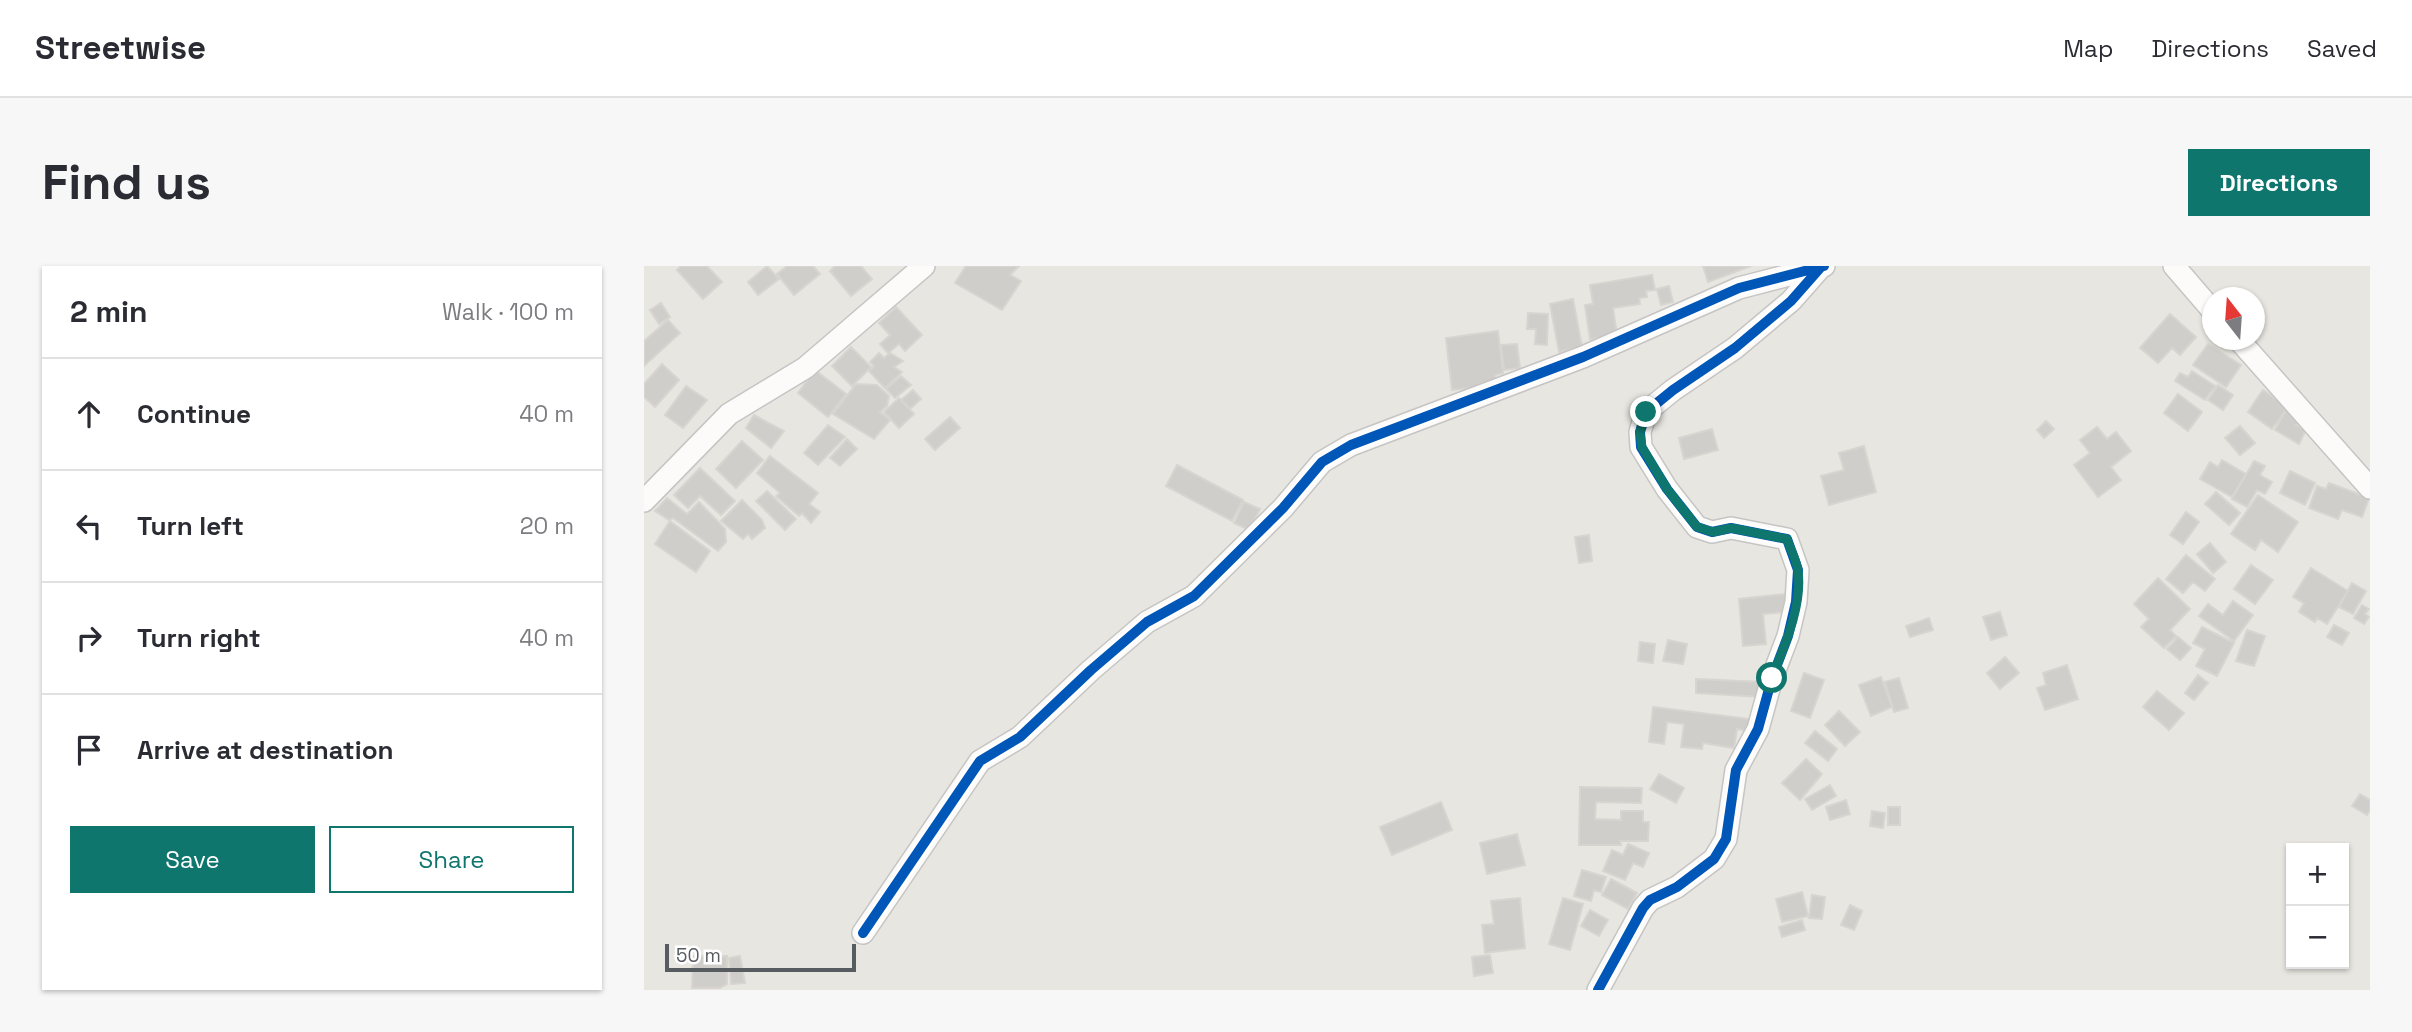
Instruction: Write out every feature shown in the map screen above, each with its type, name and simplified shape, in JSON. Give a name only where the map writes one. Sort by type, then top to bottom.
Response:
[{"type":"street","points":[[644,501],[729,414],[804,368],[924,266]]},
{"type":"street","points":[[2174,266],[2202,298]]},
{"type":"street","points":[[863,933],[980,761],[1020,737],[1147,622],[1194,596],[1283,508],[1322,462],[1351,445],[1583,357],[1740,288],[1822,267]]},
{"type":"street","points":[[1598,990],[1650,900],[1677,887],[1714,859],[1726,839],[1736,770],[1758,729],[1796,602],[1798,570],[1787,539],[1731,528],[1713,532],[1697,527],[1667,489],[1642,447],[1640,432],[1646,412],[1672,390],[1735,348],[1791,301],[1822,267]]},
{"type":"street","points":[[2248,350],[2370,488]]},
{"type":"building","points":[[681,266],[707,266],[722,282],[703,299],[677,270]]},
{"type":"building","points":[[767,266],[779,279],[758,295],[748,282]]},
{"type":"building","points":[[787,266],[813,266],[820,274],[794,295],[777,274]]},
{"type":"building","points":[[835,266],[861,266],[872,279],[851,296],[830,271]]},
{"type":"building","points":[[966,266],[1019,266],[1010,275],[1021,281],[1002,310],[955,283]]},
{"type":"building","points":[[1703,266],[1751,266],[1708,282]]},
{"type":"building","points":[[1652,275],[1655,290],[1646,291],[1647,297],[1639,298],[1640,304],[1613,308],[1617,335],[1590,339],[1585,305],[1593,304],[1590,285]]},
{"type":"building","points":[[1669,286],[1673,302],[1661,305],[1657,289]]},
{"type":"building","points":[[1573,299],[1582,347],[1559,352],[1550,304]]},
{"type":"building","points":[[661,303],[670,317],[659,324],[650,310]]},
{"type":"building","points":[[896,307],[922,335],[905,351],[899,344],[888,353],[880,344],[890,335],[879,323]]},
{"type":"building","points":[[1528,313],[1548,314],[1547,345],[1535,344],[1536,329],[1527,329]]},
{"type":"building","points":[[2170,314],[2196,337],[2180,355],[2172,348],[2158,363],[2140,348]]},
{"type":"building","points":[[668,320],[680,333],[644,366],[644,341]]},
{"type":"building","points":[[1498,331],[1503,373],[1495,375],[1496,385],[1452,390],[1446,338]]},
{"type":"building","points":[[1517,344],[1520,368],[1504,370],[1501,345]]},
{"type":"building","points":[[851,347],[871,367],[852,386],[832,366]]},
{"type":"building","points":[[2204,350],[2217,350],[2241,365],[2226,387],[2193,365]]},
{"type":"building","points":[[879,353],[884,358],[890,353],[903,361],[894,367],[902,372],[885,388],[869,371],[874,366],[870,362]]},
{"type":"building","points":[[662,364],[679,380],[655,407],[644,397],[644,384]]},
{"type":"building","points":[[815,370],[846,394],[828,417],[798,393]]},
{"type":"building","points":[[2192,371],[2215,386],[2205,400],[2175,381],[2180,373],[2188,377]]},
{"type":"building","points":[[901,376],[911,385],[895,398],[886,389]]},
{"type":"building","points":[[856,384],[877,385],[889,396],[887,406],[880,412],[890,420],[874,439],[833,414]]},
{"type":"building","points":[[2218,385],[2233,395],[2223,410],[2208,400]]},
{"type":"building","points":[[686,386],[707,400],[683,428],[665,415]]},
{"type":"building","points":[[913,390],[921,399],[910,409],[901,400]]},
{"type":"building","points":[[2263,390],[2288,407],[2272,429],[2248,412]]},
{"type":"building","points":[[2178,394],[2202,412],[2188,431],[2164,413]]},
{"type":"building","points":[[899,398],[914,414],[899,428],[884,412]]},
{"type":"building","points":[[2286,410],[2300,418],[2296,425],[2306,430],[2299,444],[2275,430]]},
{"type":"building","points":[[754,415],[784,431],[771,448],[746,428]]},
{"type":"building","points":[[950,417],[960,428],[935,450],[925,439]]},
{"type":"building","points":[[2046,421],[2054,429],[2044,438],[2037,430]]},
{"type":"building","points":[[828,425],[845,437],[818,465],[804,453]]},
{"type":"building","points":[[2240,426],[2255,443],[2240,455],[2225,438]]},
{"type":"building","points":[[2097,427],[2107,439],[2116,432],[2131,451],[2111,467],[2121,480],[2098,497],[2074,465],[2090,453],[2080,440]]},
{"type":"building","points":[[1712,429],[1718,450],[1684,459],[1679,438]]},
{"type":"building","points":[[847,439],[857,449],[840,466],[830,458]]},
{"type":"building","points":[[742,441],[763,460],[736,488],[716,469]]},
{"type":"building","points":[[1864,446],[1876,492],[1829,505],[1821,476],[1844,470],[1839,453]]},
{"type":"building","points":[[770,456],[818,493],[809,504],[820,512],[811,523],[802,513],[799,516],[776,496],[780,493],[757,473]]},
{"type":"building","points":[[2222,460],[2246,474],[2232,497],[2200,479],[2210,462],[2218,467]]},
{"type":"building","points":[[2254,461],[2265,466],[2260,475],[2272,482],[2265,494],[2257,490],[2247,507],[2232,499]]},
{"type":"building","points":[[1177,465],[1243,500],[1232,521],[1166,486]]},
{"type":"building","points":[[700,468],[735,501],[721,515],[700,496],[688,508],[674,495]]},
{"type":"building","points":[[2290,471],[2315,483],[2305,505],[2280,493]]},
{"type":"building","points":[[2329,483],[2369,498],[2362,517],[2342,510],[2338,519],[2309,508],[2317,486],[2326,489]]},
{"type":"building","points":[[767,491],[796,519],[785,530],[756,501]]},
{"type":"building","points":[[2216,492],[2240,513],[2229,525],[2205,504]]},
{"type":"building","points":[[2258,495],[2298,522],[2278,552],[2261,540],[2255,550],[2231,534]]},
{"type":"building","points":[[667,498],[687,514],[699,502],[725,529],[726,542],[718,551],[673,518],[669,520],[655,511]]},
{"type":"building","points":[[742,500],[762,520],[765,528],[752,539],[748,534],[743,539],[721,521]]},
{"type":"building","points":[[1244,502],[1260,509],[1249,530],[1234,523]]},
{"type":"building","points":[[2186,512],[2199,522],[2183,544],[2170,535]]},
{"type":"building","points":[[670,521],[710,551],[696,572],[655,544]]},
{"type":"building","points":[[1589,535],[1592,561],[1579,563],[1575,537]]},
{"type":"building","points":[[2210,543],[2226,562],[2213,573],[2197,554]]},
{"type":"building","points":[[2186,555],[2215,579],[2205,591],[2193,582],[2183,593],[2166,579]]},
{"type":"building","points":[[2251,565],[2273,580],[2255,604],[2234,589]]},
{"type":"building","points":[[2311,568],[2348,591],[2327,624],[2317,618],[2315,622],[2299,612],[2304,603],[2293,597]]},
{"type":"building","points":[[2158,578],[2190,609],[2170,630],[2176,636],[2164,648],[2141,627],[2149,619],[2134,604]]},
{"type":"building","points":[[2352,583],[2366,591],[2353,614],[2339,607]]},
{"type":"building","points":[[1785,594],[1786,612],[1763,614],[1766,644],[1743,646],[1739,599]]},
{"type":"building","points":[[2233,601],[2253,615],[2234,641],[2199,616],[2208,604],[2223,615]]},
{"type":"building","points":[[2362,605],[2369,609],[2365,614],[2369,617],[2364,624],[2354,618]]},
{"type":"building","points":[[2000,612],[2007,635],[1991,640],[1983,617]]},
{"type":"building","points":[[1929,618],[1933,630],[1910,637],[1906,626]]},
{"type":"building","points":[[2334,625],[2349,633],[2342,645],[2327,637]]},
{"type":"building","points":[[2202,627],[2234,643],[2217,676],[2196,666],[2205,649],[2193,643]]},
{"type":"building","points":[[2247,630],[2265,636],[2254,666],[2236,661]]},
{"type":"building","points":[[2178,637],[2191,648],[2180,660],[2167,649]]},
{"type":"building","points":[[1668,640],[1687,644],[1683,664],[1663,661]]},
{"type":"building","points":[[1640,642],[1655,644],[1653,663],[1638,661]]},
{"type":"building","points":[[2005,657],[2019,673],[2000,689],[1987,673]]},
{"type":"building","points":[[2067,665],[2078,699],[2045,710],[2037,688],[2046,685],[2043,673]]},
{"type":"building","points":[[1804,673],[1824,680],[1810,718],[1791,711]]},
{"type":"building","points":[[2198,675],[2208,683],[2194,700],[2185,693]]},
{"type":"building","points":[[1881,677],[1892,707],[1871,716],[1859,685]]},
{"type":"building","points":[[1899,678],[1908,708],[1894,712],[1885,682]]},
{"type":"building","points":[[1696,679],[1763,682],[1762,697],[1696,693]]},
{"type":"building","points":[[2157,691],[2184,713],[2169,730],[2143,707]]},
{"type":"building","points":[[1653,707],[1750,719],[1749,731],[1737,729],[1734,748],[1703,743],[1702,749],[1681,747],[1684,724],[1667,722],[1664,744],[1649,742]]},
{"type":"building","points":[[1839,711],[1860,732],[1845,746],[1825,725]]},
{"type":"building","points":[[1815,731],[1837,749],[1828,761],[1805,743]]},
{"type":"building","points":[[1806,759],[1822,774],[1800,800],[1782,783]]},
{"type":"building","points":[[1659,774],[1684,788],[1676,803],[1650,789]]},
{"type":"building","points":[[1830,785],[1836,796],[1812,810],[1805,799]]},
{"type":"building","points":[[1580,787],[1642,788],[1641,803],[1596,802],[1595,819],[1621,820],[1621,811],[1643,811],[1643,822],[1649,822],[1648,841],[1620,841],[1621,845],[1579,845]]},
{"type":"building","points":[[2360,794],[2370,800],[2367,815],[2352,806]]},
{"type":"building","points":[[1846,800],[1850,814],[1830,820],[1826,807]]},
{"type":"building","points":[[1441,802],[1452,830],[1392,855],[1380,827]]},
{"type":"building","points":[[1888,807],[1900,807],[1900,825],[1888,825]]},
{"type":"building","points":[[1872,811],[1885,813],[1883,828],[1870,826]]},
{"type":"building","points":[[1517,834],[1525,865],[1487,874],[1480,843]]},
{"type":"building","points":[[1628,844],[1649,853],[1643,867],[1633,863],[1625,880],[1603,871],[1612,850],[1623,855]]},
{"type":"building","points":[[1582,870],[1606,877],[1601,892],[1594,890],[1591,901],[1574,896]]},
{"type":"building","points":[[1611,879],[1637,893],[1628,909],[1602,895]]},
{"type":"building","points":[[1802,892],[1808,916],[1782,922],[1776,899]]},
{"type":"building","points":[[1812,895],[1825,897],[1822,919],[1809,918]]},
{"type":"building","points":[[1520,898],[1525,948],[1485,953],[1482,925],[1494,924],[1491,901]]},
{"type":"building","points":[[1563,898],[1583,904],[1570,950],[1549,944]]},
{"type":"building","points":[[1850,905],[1862,911],[1854,930],[1841,925]]},
{"type":"building","points":[[1590,910],[1608,920],[1599,936],[1581,926]]},
{"type":"building","points":[[1802,920],[1805,930],[1782,937],[1779,927]]},
{"type":"building","points":[[1490,955],[1493,973],[1474,976],[1472,957]]},
{"type":"building","points":[[693,956],[727,956],[727,984],[720,988],[692,988]]},
{"type":"building","points":[[740,956],[745,983],[731,984],[729,958]]},
{"type":"cycle path","points":[[863,933],[980,761],[1020,737],[1147,622],[1194,596],[1283,508],[1322,462],[1351,445],[1583,357],[1739,288],[1824,266]]},
{"type":"cycle path","points":[[1598,990],[1643,908],[1650,900],[1677,887],[1714,859],[1726,839],[1736,770],[1758,729],[1796,602],[1798,570],[1787,539],[1731,528],[1712,532],[1697,527],[1667,489],[1641,447],[1640,432],[1646,412],[1735,348],[1791,301],[1821,267]]},
{"type":"route","points":[[1646,412],[1640,432],[1642,447],[1667,489],[1697,527],[1713,532],[1731,528],[1787,539],[1798,570],[1796,602],[1788,636],[1772,678]]}]
